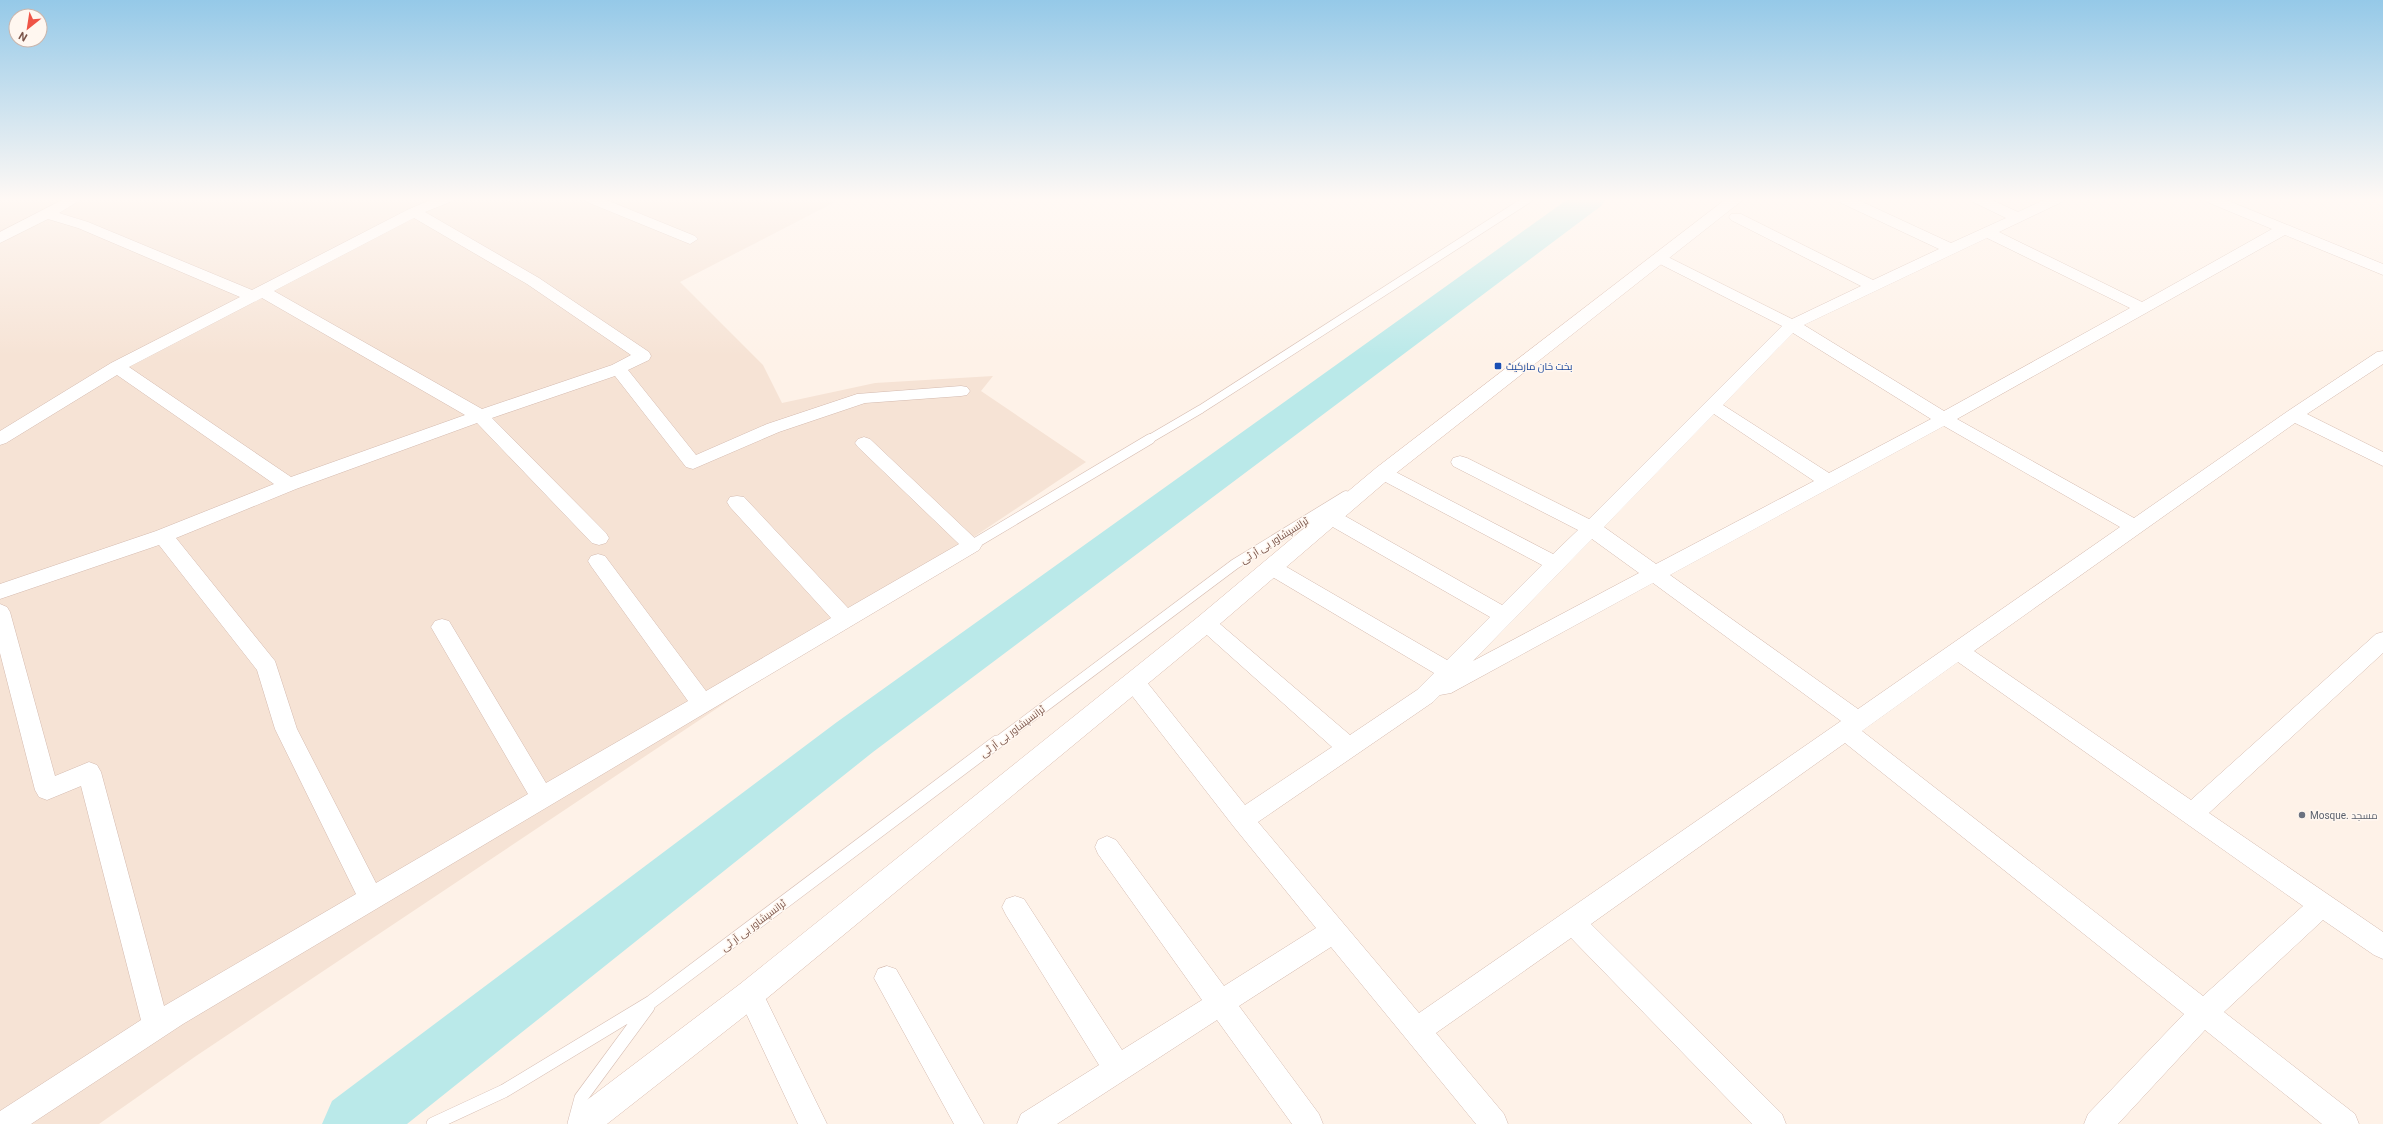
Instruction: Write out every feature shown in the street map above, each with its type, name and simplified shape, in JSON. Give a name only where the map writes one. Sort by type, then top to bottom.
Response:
[{"type":"street","points":[[151,251],[259,294],[480,416],[599,538]]},
{"type":"street","points":[[0,439],[117,367],[339,251]]},
{"type":"street","points":[[0,592],[163,536],[289,486],[480,416],[618,369],[643,356],[533,281],[482,251]]},
{"type":"street","points":[[584,1122],[750,994],[1206,623],[1383,473],[1668,251]]},
{"type":"street","points":[[1804,251],[1872,286]]},
{"type":"street","points":[[1425,696],[1792,325],[1946,251]]},
{"type":"street","points":[[2026,251],[2143,308]]},
{"type":"street","points":[[1242,820],[1425,696],[1944,419],[2244,251]]},
{"type":"street","points":[[2338,251],[2383,270]]},
{"type":"street","points":[[1659,258],[1792,325],[1944,419],[2135,527]]},
{"type":"street","points":[[1417,1031],[2294,415],[2382,357]]},
{"type":"street","points":[[117,367],[289,486]]},
{"type":"street","points":[[618,369],[693,463],[773,428],[863,398],[961,391]]},
{"type":"street","points":[[1712,406],[1828,481]]},
{"type":"street","points":[[2294,415],[2383,460]]},
{"type":"street","points":[[6,1124],[156,1026],[972,545],[864,443]]},
{"type":"street","points":[[1460,462],[1591,528],[1656,573],[1851,726],[2203,1013],[2344,1124]]},
{"type":"street","points":[[1383,473],[1556,564]]},
{"type":"street","points":[[737,502],[845,619]]},
{"type":"street","points":[[1331,517],[1504,616]]},
{"type":"street","points":[[163,536],[267,667],[286,729],[371,899]]},
{"type":"street","points":[[598,561],[703,704]]},
{"type":"street","points":[[1271,567],[1449,672]]},
{"type":"street","points":[[0,612],[47,790],[89,772],[156,1026]]},
{"type":"street","points":[[1206,623],[1349,748]]},
{"type":"street","points":[[442,627],[543,799]]},
{"type":"street","points":[[2192,814],[2383,640]]},
{"type":"street","points":[[1958,651],[2383,947]]},
{"type":"street","points":[[1134,682],[1242,820],[1494,1124]]},
{"type":"street","points":[[1107,847],[1309,1124]]},
{"type":"street","points":[[2098,1124],[2203,1013],[2322,905]]},
{"type":"street","points":[[1015,907],[1117,1068]]},
{"type":"street","points":[[1572,922],[1772,1124]]},
{"type":"street","points":[[1031,1124],[1334,931]]},
{"type":"street","points":[[887,978],[970,1124]]},
{"type":"street","points":[[750,994],[813,1124]]},
{"type":"lane","points":[[972,545],[1201,409],[1446,251]]},
{"type":"lane","name":"ٹرانسپشاور بی آر ٹی","points":[[433,1124],[504,1092],[651,1002],[1235,564],[1383,473]]},
{"type":"lane","name":"ٹرانسپشاور بی آر ٹی","points":[[584,1122],[581,1098],[651,1002]]},
{"type":"shaded area","points":[[0,251],[739,251],[680,282],[763,365],[782,403],[875,383],[993,376],[981,391],[1086,462],[196,1056],[99,1124],[0,1124]]},
{"type":"waterway","points":[[355,1124],[855,737],[1517,251]]},
{"type":"place","name":"بخت خان مارکیٹ","points":[[1498,366]]},
{"type":"place","name":"Mosque. مسجد","points":[[2302,815]]}]
